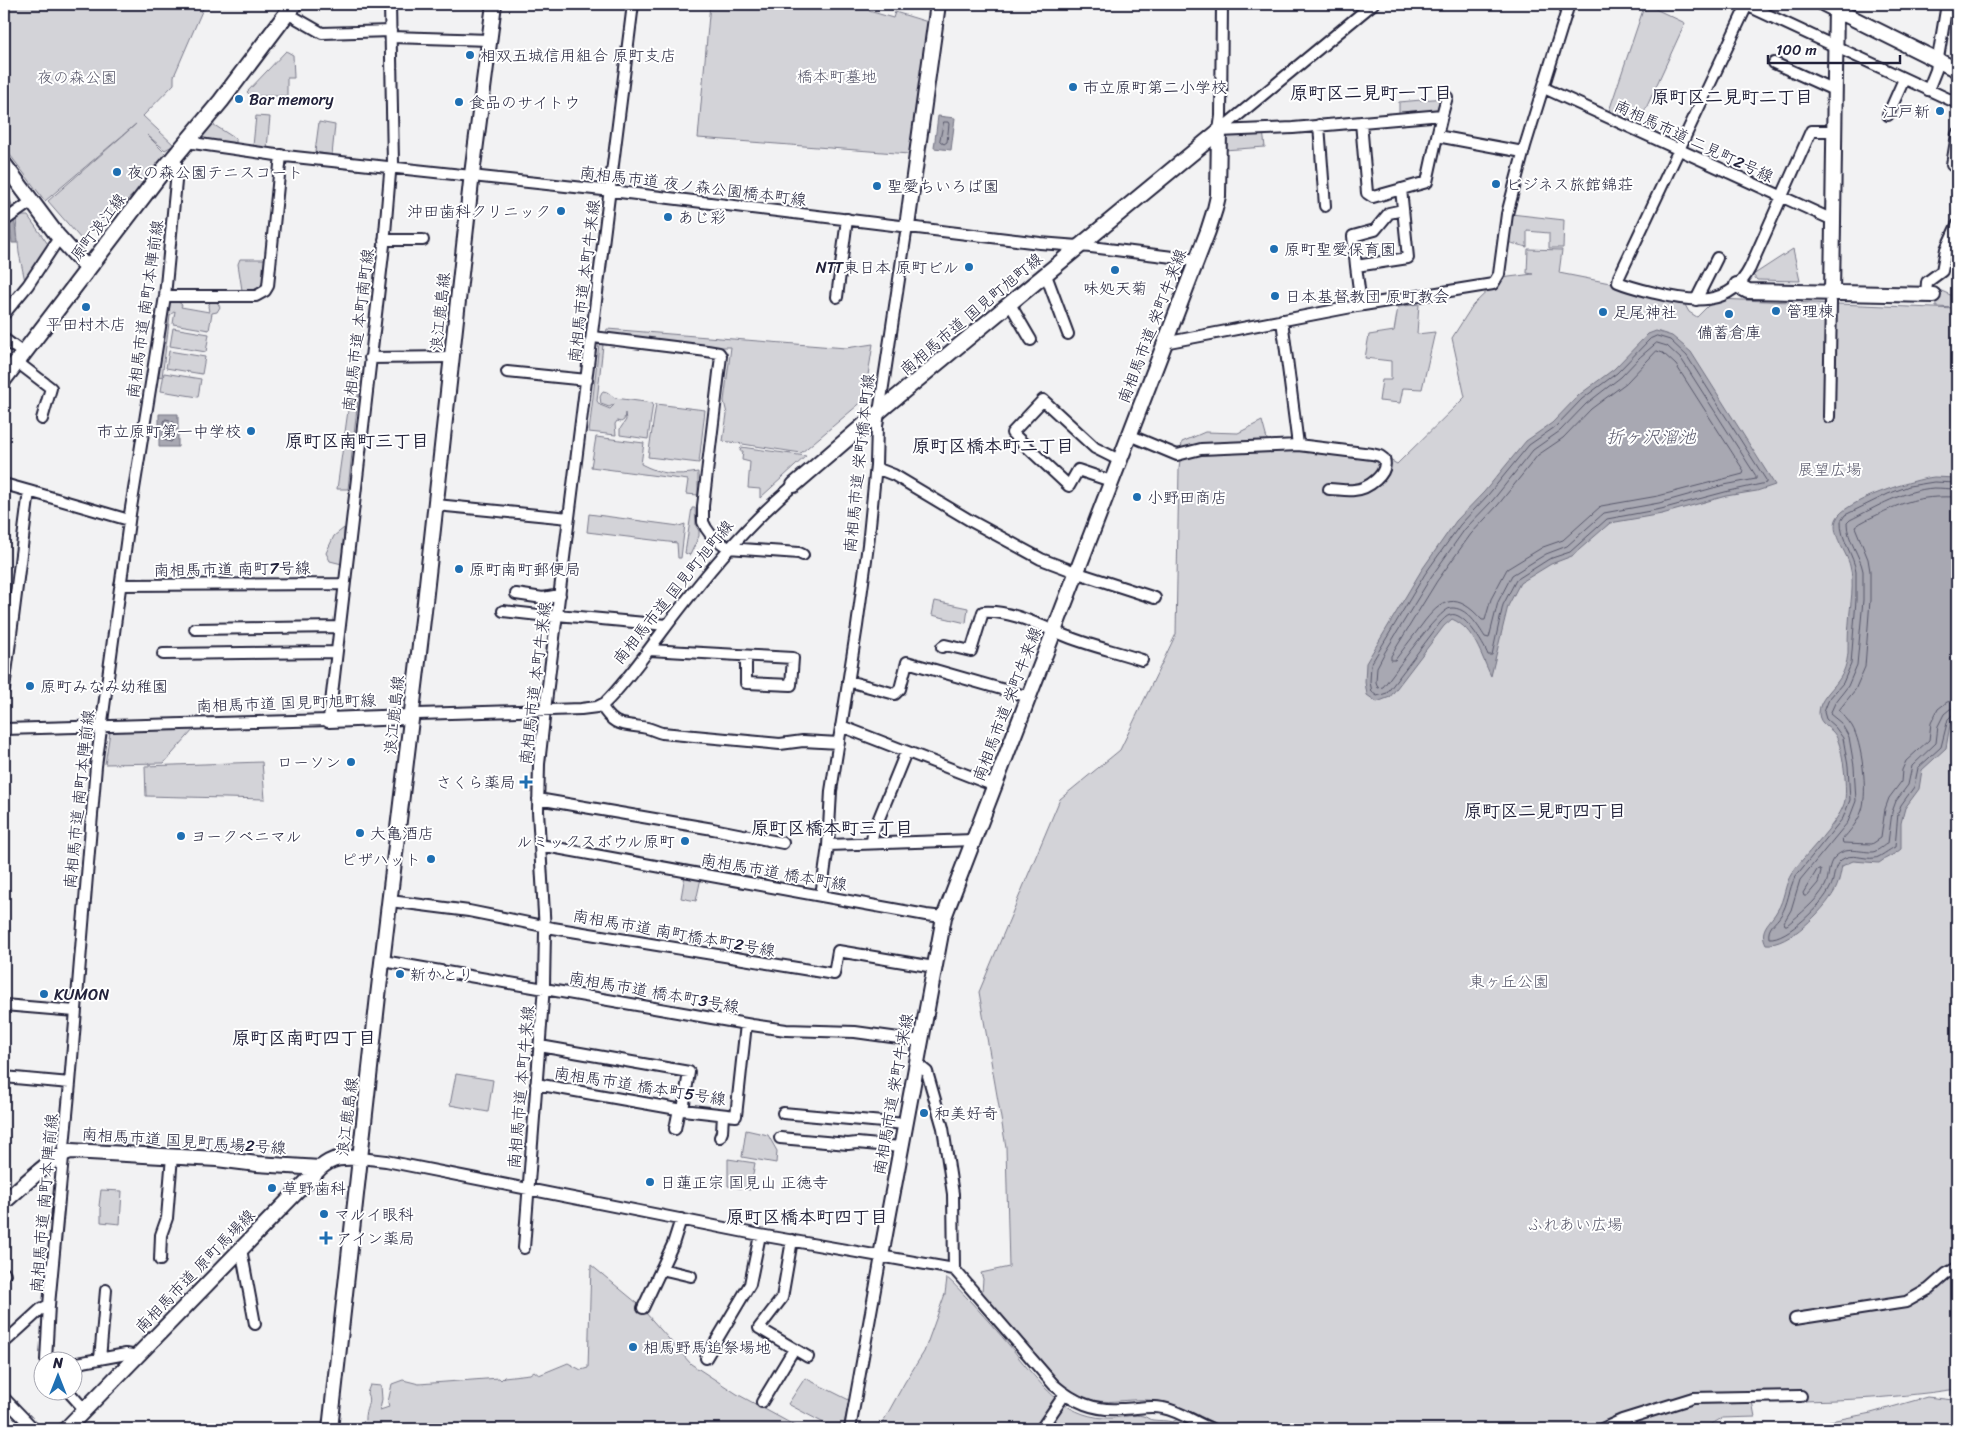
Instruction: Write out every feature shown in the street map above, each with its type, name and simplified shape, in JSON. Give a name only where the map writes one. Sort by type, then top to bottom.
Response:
[{"type":"main road","name":"原町浪江線","points":[[4,378],[175,155],[216,107],[287,9]]},
{"type":"street","name":"南相馬市道 本町南町線","points":[[329,720],[392,166],[390,4]]},
{"type":"street","name":"浪江鹿島線","points":[[330,1429],[494,4]]},
{"type":"street","name":"南相馬市道 本町牛来線","points":[[524,1248],[544,988],[545,926],[538,799],[544,710],[593,337],[609,191],[633,4]]},
{"type":"street","name":"南相馬市道 栄町橋本町線","points":[[821,896],[828,845],[830,791],[860,610],[876,468],[877,426],[938,4]]},
{"type":"street","name":"南相馬市道 栄町牛来線","points":[[850,1429],[900,1147],[944,916],[1197,260],[1217,202],[1221,116],[1222,4]]},
{"type":"street","name":"南相馬市道 国見町旭町線","points":[[4,728],[329,720],[581,709],[600,705],[612,696],[744,530],[880,412],[1373,4]]},
{"type":"street","points":[[1164,343],[1361,305],[1490,284],[1496,280],[1499,274],[1507,214],[1523,152],[1569,4]]},
{"type":"street","points":[[1824,4],[1836,7],[1957,70]]},
{"type":"street","points":[[1928,90],[1938,61],[1947,4]]},
{"type":"street","points":[[1834,131],[1811,131],[1750,268],[1746,276],[1737,284],[1716,297],[1696,300],[1675,298],[1618,282],[1745,5],[1957,103]]},
{"type":"street","points":[[1829,417],[1836,7]]},
{"type":"street","points":[[287,9],[322,33],[391,34],[490,40]]},
{"type":"street","points":[[1774,63],[1834,90]]},
{"type":"street","points":[[1888,115],[1904,79]]},
{"type":"street","name":"南相馬市道 二見町2号線","points":[[1544,88],[1833,220]]},
{"type":"street","points":[[1362,122],[1367,193],[1373,197],[1401,190],[1427,182],[1446,97]]},
{"type":"street","points":[[1219,131],[1293,128],[1442,115]]},
{"type":"street","points":[[1319,125],[1324,206]]},
{"type":"street","points":[[1952,166],[1957,134]]},
{"type":"street","points":[[1437,136],[1523,152]]},
{"type":"street","name":"南相馬市道 夜ノ森公園橋本町線","points":[[186,142],[281,155],[847,218],[1197,260]]},
{"type":"street","name":"南相馬市道 南町本陣前線","points":[[47,1350],[60,1172],[64,1153],[95,775],[129,520],[164,296],[177,171],[175,155]]},
{"type":"street","points":[[164,296],[256,296],[266,290],[268,286],[281,155]]},
{"type":"street","points":[[4,164],[59,238],[88,270]]},
{"type":"street","points":[[1356,266],[1408,258],[1401,190]]},
{"type":"street","points":[[4,222],[32,201]]},
{"type":"street","points":[[1361,305],[1353,244],[1355,235],[1375,230],[1389,213],[1403,210]]},
{"type":"street","points":[[838,297],[847,218]]},
{"type":"street","points":[[1737,284],[1748,290],[1832,298],[1930,295],[1927,282],[1942,271],[1946,248],[1957,225]]},
{"type":"street","points":[[4,314],[28,285],[59,238]]},
{"type":"street","points":[[384,240],[423,240]]},
{"type":"street","points":[[1696,300],[1717,258]]},
{"type":"street","points":[[1046,275],[1068,334]]},
{"type":"street","points":[[1010,304],[1031,340]]},
{"type":"street","points":[[1282,320],[1298,445]]},
{"type":"street","points":[[593,337],[719,353],[721,356],[703,522],[711,535],[728,548],[798,553],[803,555]]},
{"type":"street","points":[[4,339],[20,358],[51,388],[42,419]]},
{"type":"street","points":[[370,358],[452,357]]},
{"type":"street","points":[[507,372],[587,380]]},
{"type":"street","points":[[1111,481],[1078,470],[1069,486],[1012,433],[1043,400],[1095,448],[1119,460]]},
{"type":"street","points":[[1129,435],[1176,454],[1201,449],[1298,445],[1372,454],[1384,459],[1385,469],[1383,474],[1366,486],[1352,490],[1329,489]]},
{"type":"street","points":[[876,468],[894,476],[1041,559],[1154,598]]},
{"type":"street","points":[[4,484],[129,520]]},
{"type":"street","points":[[4,688],[29,491]]},
{"type":"street","points":[[436,505],[570,518]]},
{"type":"street","name":"南相馬市道 南町7号線","points":[[120,585],[344,584]]},
{"type":"street","points":[[516,594],[543,598],[560,595]]},
{"type":"street","points":[[503,611],[667,625]]},
{"type":"street","points":[[942,647],[946,646],[972,651],[983,612],[990,612],[1017,617],[1142,660]]},
{"type":"street","points":[[195,629],[339,627]]},
{"type":"street","points":[[649,650],[793,658],[791,685],[746,683],[746,656]]},
{"type":"street","points":[[163,654],[336,652]]},
{"type":"street","points":[[848,681],[895,694],[900,689],[907,662],[1029,697]]},
{"type":"street","points":[[600,705],[608,718],[620,725],[646,728],[662,733],[780,744],[803,741],[839,743]]},
{"type":"street","points":[[841,726],[995,786]]},
{"type":"street","points":[[872,842],[873,833],[906,752]]},
{"type":"street","points":[[538,799],[714,829],[783,843]]},
{"type":"street","points":[[828,845],[974,840]]},
{"type":"street","name":"南相馬市道 橋本町線","points":[[540,845],[926,915],[944,916]]},
{"type":"street","name":"南相馬市道 南町橋本町2号線","points":[[390,901],[469,911],[545,926],[834,974],[838,951],[934,967]]},
{"type":"street","name":"南相馬市道 橋本町3号線","points":[[383,961],[786,1030],[855,1032],[921,1041]]},
{"type":"street","points":[[4,1005],[76,1010]]},
{"type":"street","name":"南相馬市道 橋本町5号線","points":[[536,1084],[681,1110],[736,1116],[746,1024]]},
{"type":"street","points":[[540,1046],[690,1072],[675,1129]]},
{"type":"street","points":[[917,1064],[927,1072],[943,1128],[953,1194],[954,1269]]},
{"type":"street","points":[[4,1077],[70,1083]]},
{"type":"street","points":[[783,1113],[905,1124]]},
{"type":"street","points":[[720,1137],[723,1116]]},
{"type":"street","points":[[780,1138],[900,1147]]},
{"type":"street","name":"南相馬市道 国見町馬場2号線","points":[[4,1202],[64,1153],[72,1151],[172,1156],[320,1168]]},
{"type":"street","points":[[160,1260],[161,1235],[167,1218],[172,1156]]},
{"type":"street","name":"南相馬市道 原町馬場線","points":[[66,1429],[320,1168],[334,1158],[360,1158]]},
{"type":"street","points":[[360,1158],[386,1160],[760,1235],[954,1269],[1042,1372],[1065,1394],[1080,1403],[1095,1408],[1120,1410],[1145,1407],[1175,1411],[1212,1429]]},
{"type":"street","points":[[643,1308],[662,1269],[682,1219]]},
{"type":"street","points":[[706,1358],[750,1284],[760,1235]]},
{"type":"street","points":[[792,1240],[782,1298],[759,1328],[808,1357]]},
{"type":"street","points":[[241,1249],[254,1324]]},
{"type":"street","points":[[1796,1319],[1906,1302],[1957,1268]]},
{"type":"street","points":[[662,1269],[691,1276]]},
{"type":"street","points":[[100,1359],[106,1290]]},
{"type":"street","points":[[5,1340],[41,1309],[49,1306]]},
{"type":"street","points":[[762,1402],[794,1349]]},
{"type":"street","points":[[82,1362],[126,1354],[138,1356]]},
{"type":"street","points":[[1041,1429],[1065,1394]]},
{"type":"street","points":[[1602,1429],[1622,1420],[1693,1398],[1801,1396]]},
{"type":"street","points":[[4,1398],[34,1429]]},
{"type":"street","points":[[76,1400],[85,1410]]},
{"type":"green space","name":"夜の森公園","points":[[4,4],[205,4],[174,76],[174,84],[143,116],[174,145],[165,150],[147,135],[166,154],[140,189],[81,239],[48,201],[136,124],[45,201],[4,147]]},
{"type":"green space","name":"橋本町墓地","points":[[710,4],[870,4],[869,11],[893,18],[895,12],[928,22],[909,154],[698,138]]},
{"type":"green space","points":[[1645,4],[1685,23],[1637,128],[1609,111]]},
{"type":"green space","points":[[286,51],[293,55],[294,78],[287,78],[287,96],[251,96],[247,92]]},
{"type":"green space","points":[[1444,98],[1441,112],[1401,115],[1399,112],[1399,102]]},
{"type":"green space","points":[[256,116],[270,117],[267,148],[253,146]]},
{"type":"green space","points":[[319,122],[335,125],[332,155],[315,152]]},
{"type":"green space","points":[[211,123],[236,139],[236,145],[201,139]]},
{"type":"green space","points":[[1263,131],[1265,147],[1224,150],[1224,136],[1226,134]]},
{"type":"green space","points":[[1511,214],[1564,220],[1563,248],[1549,248],[1549,233],[1527,231],[1527,247],[1507,242]]},
{"type":"green space","points":[[20,216],[28,216],[50,247],[25,281],[19,253],[16,219]]},
{"type":"green space","name":"東ヶ丘公園","points":[[1528,249],[1562,250],[1559,273],[1615,284],[1684,303],[1689,312],[1697,317],[1718,299],[1957,309],[1957,1389],[1855,1399],[1752,1401],[1755,1417],[1722,1418],[1703,1429],[1679,1427],[1674,1429],[1228,1429],[1175,1405],[1157,1401],[1109,1402],[1087,1398],[1075,1393],[1062,1384],[982,1292],[983,1279],[981,1273],[1009,1267],[1006,1147],[979,992],[1060,799],[1120,750],[1176,634],[1179,469],[1182,442],[1205,432],[1238,433],[1262,421],[1268,443],[1369,449],[1397,464],[1465,397],[1452,338],[1473,305],[1501,278],[1533,274],[1527,273]]},
{"type":"green space","points":[[1793,249],[1800,281],[1757,280],[1753,275]]},
{"type":"green space","points":[[240,259],[265,259],[262,287],[254,291],[242,290],[238,264]]},
{"type":"green space","points":[[1935,288],[1957,298],[1957,308],[1936,307]]},
{"type":"green space","points":[[167,299],[176,300],[182,305],[181,307],[209,312],[208,306],[211,301],[217,302],[220,307],[217,312],[212,313],[209,330],[173,324],[175,311],[170,315],[162,377],[154,375]]},
{"type":"green space","points":[[1419,304],[1417,334],[1435,332],[1422,389],[1403,388],[1400,403],[1379,401],[1382,380],[1391,380],[1391,361],[1365,358],[1369,335],[1394,331],[1398,307]]},
{"type":"green space","points":[[173,328],[209,334],[206,352],[170,346]]},
{"type":"green space","points":[[607,329],[846,348],[873,344],[864,400],[801,453],[723,441],[727,414],[724,401],[731,347],[710,347],[606,334]]},
{"type":"green space","points":[[599,344],[603,345],[597,401],[600,405],[610,409],[615,404],[609,407],[601,404],[600,397],[603,391],[615,398],[653,403],[648,439],[620,435],[620,429],[626,420],[625,413],[624,420],[621,422],[617,421],[615,424],[616,435],[589,432]]},
{"type":"green space","points":[[169,351],[205,357],[202,374],[166,368]]},
{"type":"green space","points":[[354,368],[360,369],[348,489],[337,489]]},
{"type":"green space","points":[[164,373],[201,379],[198,397],[161,391]]},
{"type":"green space","points":[[656,404],[705,410],[699,463],[648,457]]},
{"type":"green space","points":[[596,437],[644,443],[641,464],[655,470],[675,474],[698,472],[698,495],[686,494],[688,480],[591,467]]},
{"type":"green space","points":[[741,447],[806,456],[760,498],[760,489],[748,488],[750,462],[742,460],[743,451],[740,451]]},
{"type":"green space","points":[[692,508],[695,508],[696,526],[699,536],[690,555],[685,553]]},
{"type":"green space","points":[[589,514],[679,526],[685,524],[681,558],[678,558],[677,543],[587,532]]},
{"type":"green space","points":[[344,528],[342,564],[330,561],[326,553],[334,536]]},
{"type":"green space","points":[[935,601],[968,608],[966,623],[932,615]]},
{"type":"green space","points":[[194,729],[164,763],[105,764],[110,732]]},
{"type":"green space","points":[[262,762],[265,799],[146,796],[145,766]]},
{"type":"green space","points":[[685,875],[701,878],[696,901],[681,898]]},
{"type":"green space","points":[[456,1074],[493,1080],[488,1112],[450,1105]]},
{"type":"green space","points":[[746,1130],[768,1135],[777,1151],[776,1163],[742,1157]]},
{"type":"green space","points":[[728,1159],[755,1163],[750,1190],[728,1186]]},
{"type":"green space","points":[[101,1190],[122,1191],[120,1224],[101,1222],[101,1208],[99,1206]]},
{"type":"green space","name":"相馬野馬追祭場地","points":[[591,1265],[637,1303],[691,1364],[737,1394],[801,1429],[356,1429],[365,1420],[369,1400],[367,1393],[370,1385],[381,1386],[382,1399],[380,1410],[389,1407],[388,1402],[392,1384],[403,1380],[419,1384],[499,1378],[501,1380],[504,1377],[530,1374],[534,1371],[539,1375],[568,1363],[581,1370],[588,1368]]},
{"type":"green space","points":[[947,1278],[984,1316],[1038,1381],[1070,1408],[1083,1414],[1097,1417],[1113,1418],[1140,1415],[1152,1420],[1172,1422],[1178,1419],[1199,1429],[879,1429],[924,1352],[945,1294]]},
{"type":"green space","points":[[805,1378],[849,1400],[843,1429],[835,1429],[788,1404]]},
{"type":"green space","points":[[1927,1397],[1953,1400],[1957,1403],[1957,1429],[1790,1429],[1871,1413]]},
{"type":"water","points":[[938,116],[955,118],[951,150],[934,148]]},
{"type":"water","points":[[4,183],[12,204],[17,243],[12,243]]},
{"type":"water","name":"折ヶ沢溜池","points":[[1656,331],[1672,336],[1691,352],[1775,485],[1757,491],[1726,496],[1662,514],[1610,523],[1572,556],[1551,564],[1520,583],[1508,606],[1491,676],[1472,636],[1452,619],[1444,626],[1390,697],[1377,702],[1367,695],[1365,682],[1366,663],[1421,571],[1456,521],[1484,492],[1526,441],[1552,423],[1579,395],[1614,369],[1648,334]]},
{"type":"water","points":[[159,414],[178,414],[178,447],[159,447]]},
{"type":"water","points":[[1934,477],[1957,478],[1957,718],[1950,725],[1946,748],[1922,770],[1919,789],[1905,808],[1901,823],[1901,849],[1879,863],[1853,861],[1842,866],[1836,889],[1814,917],[1795,934],[1784,940],[1766,944],[1764,930],[1780,906],[1789,878],[1830,827],[1845,800],[1844,767],[1841,749],[1836,736],[1823,723],[1819,713],[1823,700],[1842,675],[1848,653],[1852,580],[1848,561],[1836,532],[1836,520],[1841,513],[1851,506],[1880,492]]},
{"type":"place","name":"相双五城信用組合 原町支店","points":[[470,55]]},
{"type":"place","name":"市立原町第二小学校","points":[[1073,87]]},
{"type":"place","name":"Bar memory","points":[[239,99]]},
{"type":"place","name":"食品のサイトウ","points":[[459,102]]},
{"type":"place","name":"江戸新","points":[[1940,111]]},
{"type":"place","name":"夜の森公園テニスコート","points":[[117,172]]},
{"type":"place","name":"ビジネス旅館錦荘","points":[[1496,184]]},
{"type":"place","name":"聖愛ちいろば園","points":[[877,186]]},
{"type":"place","name":"沖田歯科クリニック","points":[[561,211]]},
{"type":"place","name":"あじ彩","points":[[668,217]]},
{"type":"place","name":"原町聖愛保育園","points":[[1274,249]]},
{"type":"place","name":"NTT東日本 原町ビル","points":[[969,267]]},
{"type":"place","name":"味処天菊","points":[[1115,270]]},
{"type":"place","name":"日本基督教団 原町教会","points":[[1275,296]]},
{"type":"place","name":"平田村木店","points":[[86,307]]},
{"type":"place","name":"管理棟","points":[[1776,311]]},
{"type":"place","name":"足尾神社","points":[[1603,312]]},
{"type":"place","name":"備蓄倉庫","points":[[1729,314]]},
{"type":"place","name":"市立原町第一中学校","points":[[251,431]]},
{"type":"place","name":"小野田商店","points":[[1137,497]]},
{"type":"place","name":"原町南町郵便局","points":[[459,569]]},
{"type":"place","name":"原町みなみ幼稚園","points":[[30,686]]},
{"type":"place","name":"ローソン","points":[[351,762]]},
{"type":"place","name":"さくら薬局","points":[[526,782]]},
{"type":"place","name":"大亀酒店","points":[[360,833]]},
{"type":"place","name":"ヨークベニマル","points":[[181,836]]},
{"type":"place","name":"ルミックスボウル原町","points":[[685,841]]},
{"type":"place","name":"ピザハット","points":[[431,859]]},
{"type":"place","name":"新かとり","points":[[400,974]]},
{"type":"place","name":"KUMON","points":[[44,994]]},
{"type":"place","name":"和美好奇","points":[[924,1113]]},
{"type":"place","name":"日蓮正宗 国見山 正徳寺","points":[[650,1182]]},
{"type":"place","name":"草野歯科","points":[[272,1188]]},
{"type":"place","name":"マルイ眼科","points":[[324,1214]]},
{"type":"place","name":"アイン薬局","points":[[326,1238]]},
{"type":"place","name":"相馬野馬追祭場地","points":[[633,1347]]},
{"type":"district","name":"原町区二見町一丁目","points":[[1371,93]]},
{"type":"district","name":"原町区二見町二丁目","points":[[1732,97]]},
{"type":"district","name":"原町区南町三丁目","points":[[357,441]]},
{"type":"district","name":"原町区橋本町二丁目","points":[[993,446]]},
{"type":"district","name":"原町区二見町四丁目","points":[[1545,811]]},
{"type":"district","name":"原町区橋本町三丁目","points":[[832,828]]},
{"type":"district","name":"原町区南町四丁目","points":[[304,1038]]},
{"type":"district","name":"原町区橋本町四丁目","points":[[807,1217]]},
{"type":"park label","name":"展望広場","points":[[1830,469]]},
{"type":"park label","name":"ふれあい広場","points":[[1575,1224]]}]
